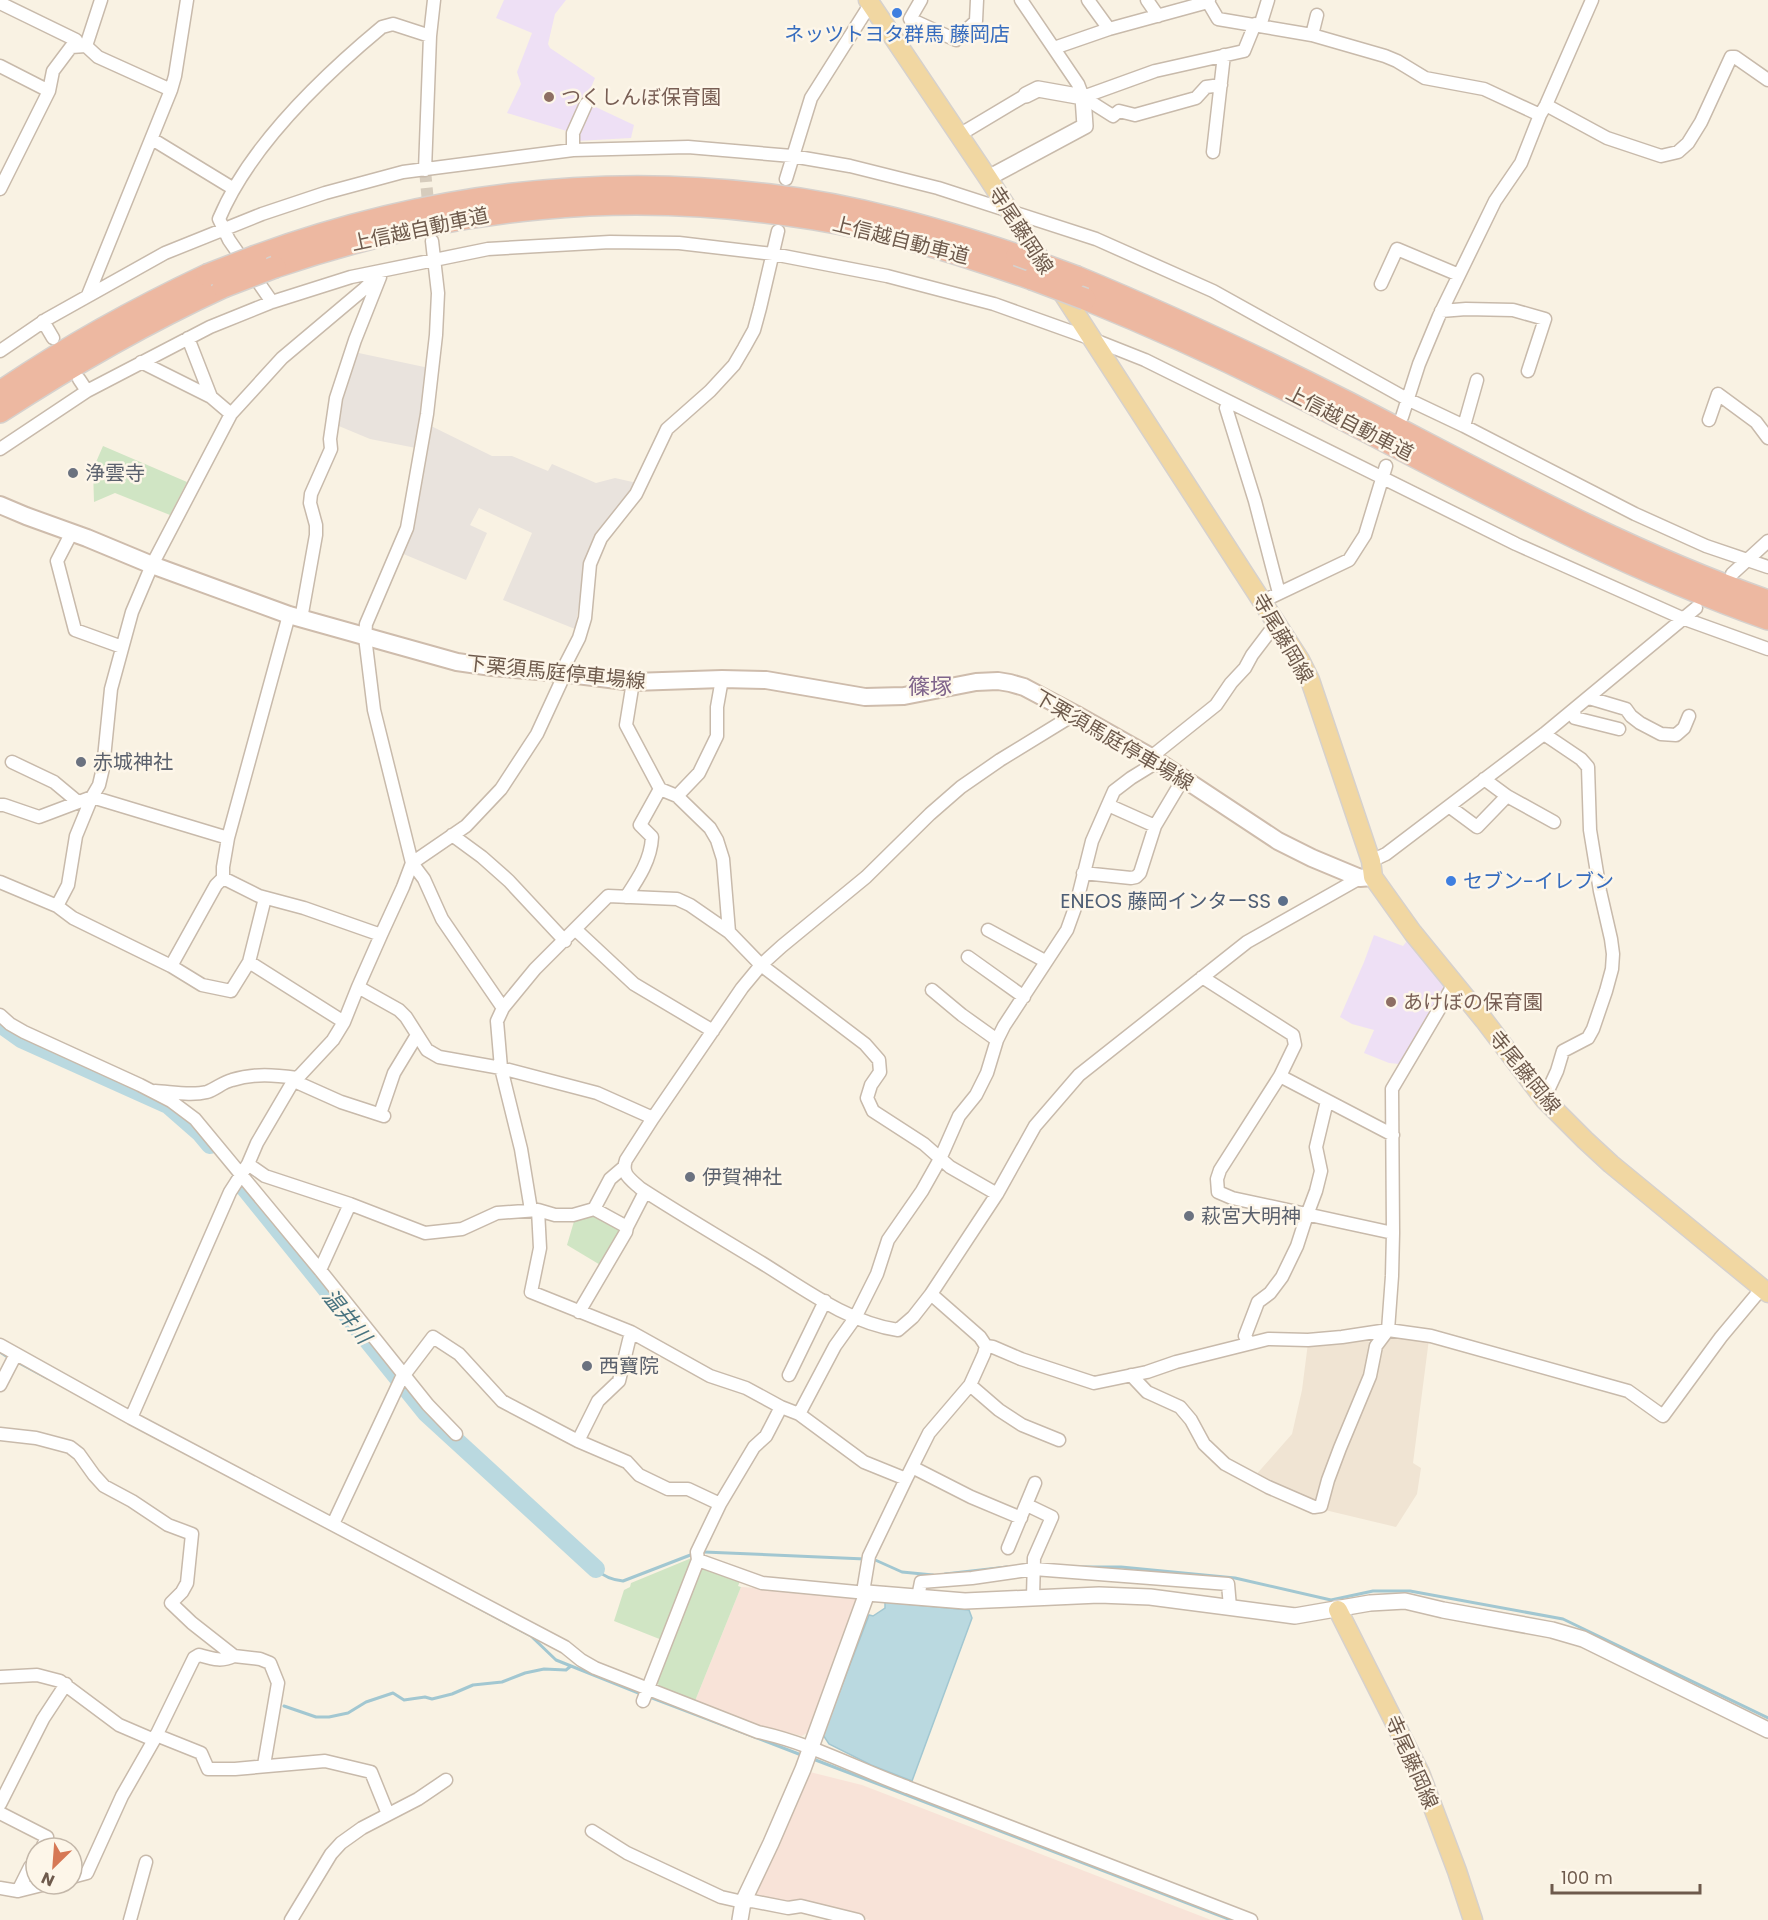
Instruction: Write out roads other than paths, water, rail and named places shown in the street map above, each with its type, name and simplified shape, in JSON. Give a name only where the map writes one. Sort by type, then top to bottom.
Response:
[{"type":"highway","name":"上信越自動車道","points":[[0,412],[127,334],[173,310],[256,256],[339,228],[432,205],[528,191],[623,186],[723,190],[771,195],[823,203],[918,224],[1017,255],[1077,277],[1231,345],[1605,533],[1693,572],[1768,601]]},
{"type":"highway","name":"上信越自動車道","points":[[0,392],[120,318],[215,281],[274,267],[351,242],[434,223],[529,208],[645,204],[724,207],[816,219],[910,240],[993,265],[1085,299],[1233,364],[1595,547],[1687,588],[1768,619]]},
{"type":"main road","name":"寺尾藤岡線","points":[[870,2],[1092,339],[1271,597],[1277,622],[1310,680],[1368,872],[1413,933],[1544,1099],[1611,1164],[1765,1291]]},
{"type":"main road","name":"下栗須馬庭停車場線","points":[[0,505],[152,565],[295,617],[457,662],[561,672],[633,682],[722,678],[766,680],[865,698],[904,696],[976,682],[998,681],[1024,687],[1154,759],[1278,841],[1312,858],[1368,872]]},
{"type":"main road","name":"寺尾藤岡線","points":[[1338,1610],[1420,1773],[1473,1920]]},
{"type":"street","points":[[83,46],[101,0]]},
{"type":"street","points":[[88,295],[171,90],[187,0]]},
{"type":"street","points":[[921,0],[910,19],[956,40],[976,21],[977,0]]},
{"type":"street","points":[[988,178],[1085,126],[1083,97],[1078,84],[1021,0]]},
{"type":"street","points":[[1088,0],[1109,29]]},
{"type":"street","points":[[1148,0],[1158,16]]},
{"type":"street","points":[[1083,97],[1155,71],[1244,51],[1268,0]]},
{"type":"street","points":[[1402,417],[1419,364],[1442,311],[1495,201],[1521,163],[1592,0]]},
{"type":"street","points":[[425,170],[431,1]]},
{"type":"street","points":[[1054,48],[1109,29],[1209,1],[1218,20],[1312,35],[1384,56],[1425,78],[1484,89],[1543,110],[1607,138],[1661,156],[1678,152],[1688,143],[1701,122],[1731,57],[1735,57],[1768,80]]},
{"type":"street","points":[[786,179],[792,156],[800,140],[811,98],[870,2]]},
{"type":"street","points":[[0,3],[76,40],[98,57],[171,90]]},
{"type":"street","points":[[1312,35],[1317,15]]},
{"type":"street","points":[[272,302],[229,240],[219,219],[234,189],[265,145],[324,77],[382,27],[393,24],[430,36]]},
{"type":"street","points":[[0,189],[49,91],[53,72],[70,47],[83,46]]},
{"type":"street","points":[[1213,152],[1224,55]]},
{"type":"street","points":[[0,66],[49,91]]},
{"type":"street","points":[[959,135],[1038,89],[1083,97],[1113,116],[1119,111],[1135,116],[1196,98],[1206,87],[1221,85]]},
{"type":"street","points":[[573,150],[573,133],[586,104]]},
{"type":"street","points":[[152,139],[234,189]]},
{"type":"street","points":[[0,351],[43,321],[165,253],[224,228],[325,193],[403,172],[573,150],[688,147],[792,156],[897,177],[938,188],[1096,239],[1213,291],[1407,399],[1635,514],[1706,546],[1768,567]]},
{"type":"street","points":[[131,1418],[241,1174],[296,1079],[333,1040],[344,1022],[412,863],[466,826],[501,789],[537,734],[561,682],[561,672],[579,638],[585,618],[590,564],[602,538],[636,494],[668,429],[708,393],[734,365],[744,348],[754,330],[778,231]]},
{"type":"street","points":[[432,241],[438,293],[436,335],[427,414],[407,528],[366,624],[365,637],[374,710],[412,863],[424,879],[442,919],[503,1008]]},
{"type":"street","points":[[0,449],[87,391],[188,338],[272,302],[351,277],[488,249],[610,243],[679,243],[773,254],[887,276],[983,302],[1092,339],[1145,360],[1229,402],[1384,472],[1516,544],[1682,618],[1768,649]]},
{"type":"street","points":[[1381,284],[1397,249],[1459,274]]},
{"type":"street","points":[[57,906],[68,885],[76,836],[99,785],[103,768],[111,689],[132,612],[152,565],[231,414],[282,358],[364,289],[383,270]]},
{"type":"street","points":[[171,966],[216,885],[223,878],[228,838],[295,617],[316,535],[316,525],[310,503],[311,494],[331,448],[330,439],[336,398],[355,340],[383,270]]},
{"type":"street","points":[[1442,311],[1513,310],[1545,319],[1528,370]]},
{"type":"street","points":[[43,321],[53,338]]},
{"type":"street","points":[[188,338],[211,397]]},
{"type":"street","points":[[141,362],[211,397],[231,414]]},
{"type":"street","points":[[79,379],[87,391]]},
{"type":"street","points":[[1464,426],[1477,380]]},
{"type":"street","points":[[1709,420],[1718,394],[1756,422],[1768,438]]},
{"type":"street","points":[[1229,402],[1226,408],[1255,501],[1271,597],[1349,560],[1365,535],[1384,472]]},
{"type":"street","points":[[72,532],[57,561],[75,630],[122,647]]},
{"type":"street","points":[[1732,574],[1768,541]]},
{"type":"street","points":[[1075,714],[1000,760],[962,787],[930,814],[866,877],[761,965],[742,988],[653,1118],[626,1160],[625,1175],[645,1192],[825,1301],[855,1318],[880,1327],[898,1330],[913,1317],[931,1294],[997,1194],[1035,1126],[1079,1075],[1247,942],[1368,872],[1386,854],[1589,698],[1696,608]]},
{"type":"street","points":[[799,1413],[835,1346],[855,1318],[877,1274],[888,1240],[922,1191],[940,1159],[959,1116],[976,1095],[987,1073],[1004,1026],[1067,930],[1076,905],[1092,841],[1114,791],[1216,705],[1277,622]]},
{"type":"street","points":[[677,796],[699,773],[717,736],[717,707],[722,678]]},
{"type":"street","points":[[633,682],[626,725],[660,789],[677,796],[710,828],[717,840],[723,859],[729,932]]},
{"type":"street","points":[[1589,698],[1626,709],[1640,723],[1661,734],[1676,735],[1684,728],[1689,716]]},
{"type":"street","points":[[1574,710],[1575,718],[1620,729]]},
{"type":"street","points":[[1544,734],[1581,759],[1588,767],[1590,830],[1613,954],[1612,969],[1593,1029],[1588,1038],[1563,1051],[1544,1099]]},
{"type":"street","points":[[12,762],[54,782],[78,802]]},
{"type":"street","points":[[1083,873],[1136,878],[1140,873],[1155,826],[1183,778]]},
{"type":"street","points":[[1484,779],[1507,796],[1554,822]]},
{"type":"street","points":[[626,897],[647,861],[652,847],[652,837],[640,825],[660,789]]},
{"type":"street","points":[[1450,807],[1477,827],[1507,796]]},
{"type":"street","points":[[0,805],[39,817],[92,797],[228,838]]},
{"type":"street","points":[[1108,804],[1155,826]]},
{"type":"street","points":[[452,835],[509,881],[565,941]]},
{"type":"street","points":[[223,878],[265,898],[304,908],[381,935]]},
{"type":"street","points":[[0,882],[57,906],[73,918],[171,966],[202,985],[231,992],[249,962],[265,898]]},
{"type":"street","points":[[997,1194],[950,1167],[924,1144],[873,1111],[867,1098],[871,1085],[880,1072],[879,1060],[865,1044],[761,965],[729,932],[690,905],[677,900],[608,896],[535,969],[503,1008],[497,1022],[501,1068],[521,1149],[540,1248],[531,1292],[632,1332],[710,1376],[746,1388],[781,1407],[799,1413],[864,1462],[909,1473],[1021,1518]]},
{"type":"street","points":[[575,929],[634,984],[713,1031]]},
{"type":"street","points":[[988,930],[1045,961]]},
{"type":"street","points":[[968,957],[1024,997]]},
{"type":"street","points":[[249,962],[344,1022]]},
{"type":"street","points":[[1202,976],[1293,1035],[1295,1045],[1280,1076],[1220,1170],[1217,1179],[1218,1192],[1232,1198],[1393,1233]]},
{"type":"street","points":[[1131,1375],[1147,1392],[1180,1407],[1191,1420],[1204,1444],[1225,1464],[1268,1487],[1314,1507],[1321,1506],[1340,1448],[1370,1376],[1376,1346],[1388,1330],[1393,1233],[1392,1089],[1454,984]]},
{"type":"street","points":[[358,987],[399,1010],[427,1050],[439,1057],[501,1068],[597,1093],[653,1118]]},
{"type":"street","points":[[932,990],[997,1041]]},
{"type":"street","points":[[0,1016],[24,1032],[171,1101],[195,1119],[428,1405],[456,1434]]},
{"type":"street","points":[[151,1091],[196,1093],[209,1091],[229,1080],[270,1074],[296,1079],[341,1102],[382,1115],[394,1073],[417,1035]]},
{"type":"street","points":[[1280,1076],[1393,1135]]},
{"type":"street","points":[[1249,1343],[1245,1336],[1258,1302],[1270,1293],[1282,1277],[1298,1246],[1316,1191],[1321,1170],[1316,1147],[1327,1101]]},
{"type":"street","points":[[594,1209],[610,1179],[624,1167]]},
{"type":"street","points":[[241,1174],[265,1176],[350,1204],[425,1233],[462,1229],[497,1213],[534,1210],[555,1215],[573,1215],[594,1209],[627,1227]]},
{"type":"street","points":[[579,1312],[626,1232],[645,1192]]},
{"type":"street","points":[[320,1270],[350,1204]]},
{"type":"street","points":[[931,1294],[980,1337],[986,1346],[1094,1383],[1268,1339],[1308,1340],[1388,1330],[1431,1336],[1628,1391],[1663,1416],[1721,1337],[1765,1291]]},
{"type":"street","points":[[789,1375],[825,1301]]},
{"type":"street","points":[[578,1441],[598,1401],[618,1381],[632,1332]]},
{"type":"street","points":[[333,1524],[404,1374],[433,1338],[459,1354],[502,1401],[578,1441],[627,1462],[639,1475],[668,1489],[688,1489],[720,1503]]},
{"type":"street","points":[[0,1345],[131,1418],[565,1647],[588,1665],[645,1695],[758,1732],[786,1738],[809,1750],[1251,1920]]},
{"type":"street","points":[[740,1920],[743,1902],[803,1768],[867,1593],[864,1586],[869,1556],[929,1433],[970,1385],[986,1346]]},
{"type":"street","points":[[0,1385],[16,1354]]},
{"type":"street","points":[[970,1385],[999,1410],[1022,1425],[1059,1440]]},
{"type":"street","points":[[645,1695],[698,1560],[697,1552],[720,1503],[754,1447],[766,1436],[781,1407]]},
{"type":"street","points":[[0,1434],[36,1438],[70,1448],[79,1454],[104,1486],[168,1525],[192,1534],[187,1583],[171,1603],[234,1656],[260,1659],[270,1663],[278,1683],[264,1765]]},
{"type":"street","points":[[1008,1548],[1035,1483]]},
{"type":"street","points":[[1027,1505],[1052,1517],[1034,1558],[1033,1597]]},
{"type":"street","points":[[698,1560],[762,1582],[965,1601],[1099,1595],[1150,1597],[1294,1616],[1371,1603],[1406,1601],[1552,1630],[1583,1639],[1768,1730]]},
{"type":"street","points":[[918,1597],[921,1582],[972,1578],[1034,1569],[1228,1584],[1230,1606]]},
{"type":"street","points":[[84,1874],[87,1873],[122,1796],[155,1737],[194,1658],[199,1655],[216,1660],[226,1660],[234,1656]]},
{"type":"street","points":[[0,1677],[37,1675],[60,1681],[119,1725],[201,1753],[208,1769],[235,1769],[325,1761],[371,1772],[388,1814]]},
{"type":"street","points":[[0,1804],[43,1719],[66,1684]]},
{"type":"street","points":[[291,1920],[331,1854],[341,1843],[362,1828],[418,1799],[446,1780]]},
{"type":"street","points":[[0,1814],[45,1836]]},
{"type":"street","points":[[592,1831],[627,1852],[720,1897],[788,1908],[801,1906],[858,1920]]},
{"type":"street","points":[[130,1920],[146,1862]]},
{"type":"street","points":[[18,1891],[24,1879]]},
{"type":"street","points":[[0,1888],[18,1891],[24,1890]]},
{"type":"water","points":[[885,1602],[969,1610],[972,1618],[912,1781],[871,1765],[829,1744],[823,1735],[869,1615],[873,1616],[885,1608]]},
{"type":"waterway","name":"温井川","points":[[0,1024],[21,1039],[168,1105],[210,1145]]},
{"type":"waterway","name":"温井川","points":[[239,1181],[426,1413],[596,1569]]},
{"type":"waterway","points":[[0,1352],[6,1356]]},
{"type":"waterway","points":[[21,1364],[47,1378]]},
{"type":"waterway","points":[[704,1552],[865,1559]]},
{"type":"waterway","name":"温井川","points":[[596,1569],[608,1578],[623,1581],[693,1554]]},
{"type":"waterway","points":[[873,1559],[902,1572],[933,1575]]},
{"type":"waterway","points":[[945,1574],[1007,1567]]},
{"type":"waterway","points":[[1079,1567],[1121,1567],[1235,1578],[1331,1600],[1373,1591],[1410,1591],[1563,1619],[1768,1718]]},
{"type":"waterway","points":[[458,1597],[531,1636],[556,1660],[641,1694]]},
{"type":"waterway","points":[[284,1706],[316,1717],[329,1717],[348,1713],[366,1702],[393,1693],[404,1700],[425,1697],[432,1699],[473,1685],[502,1682],[544,1669],[566,1670],[571,1666]]},
{"type":"waterway","points":[[647,1696],[804,1756]]},
{"type":"waterway","points":[[813,1759],[1231,1920]]},
{"type":"tunnel","points":[[425,170],[429,213]]},
{"type":"place","name":"ネッツトヨタ群馬 藤岡店","points":[[897,13]]},
{"type":"place","name":"つくしんぼ保育園","points":[[549,97]]},
{"type":"place","name":"浄雲寺","points":[[73,473]]},
{"type":"place","name":"赤城神社","points":[[81,762]]},
{"type":"place","name":"セブン-イレブン","points":[[1451,881]]},
{"type":"place","name":"ENEOS 藤岡インターSS","points":[[1283,901]]},
{"type":"place","name":"あけぼの保育園","points":[[1391,1002]]},
{"type":"place","name":"伊賀神社","points":[[690,1177]]},
{"type":"place","name":"萩宮大明神","points":[[1189,1216]]},
{"type":"place","name":"西寶院","points":[[587,1366]]},
{"type":"district","name":"篠塚","points":[[930,686]]}]
